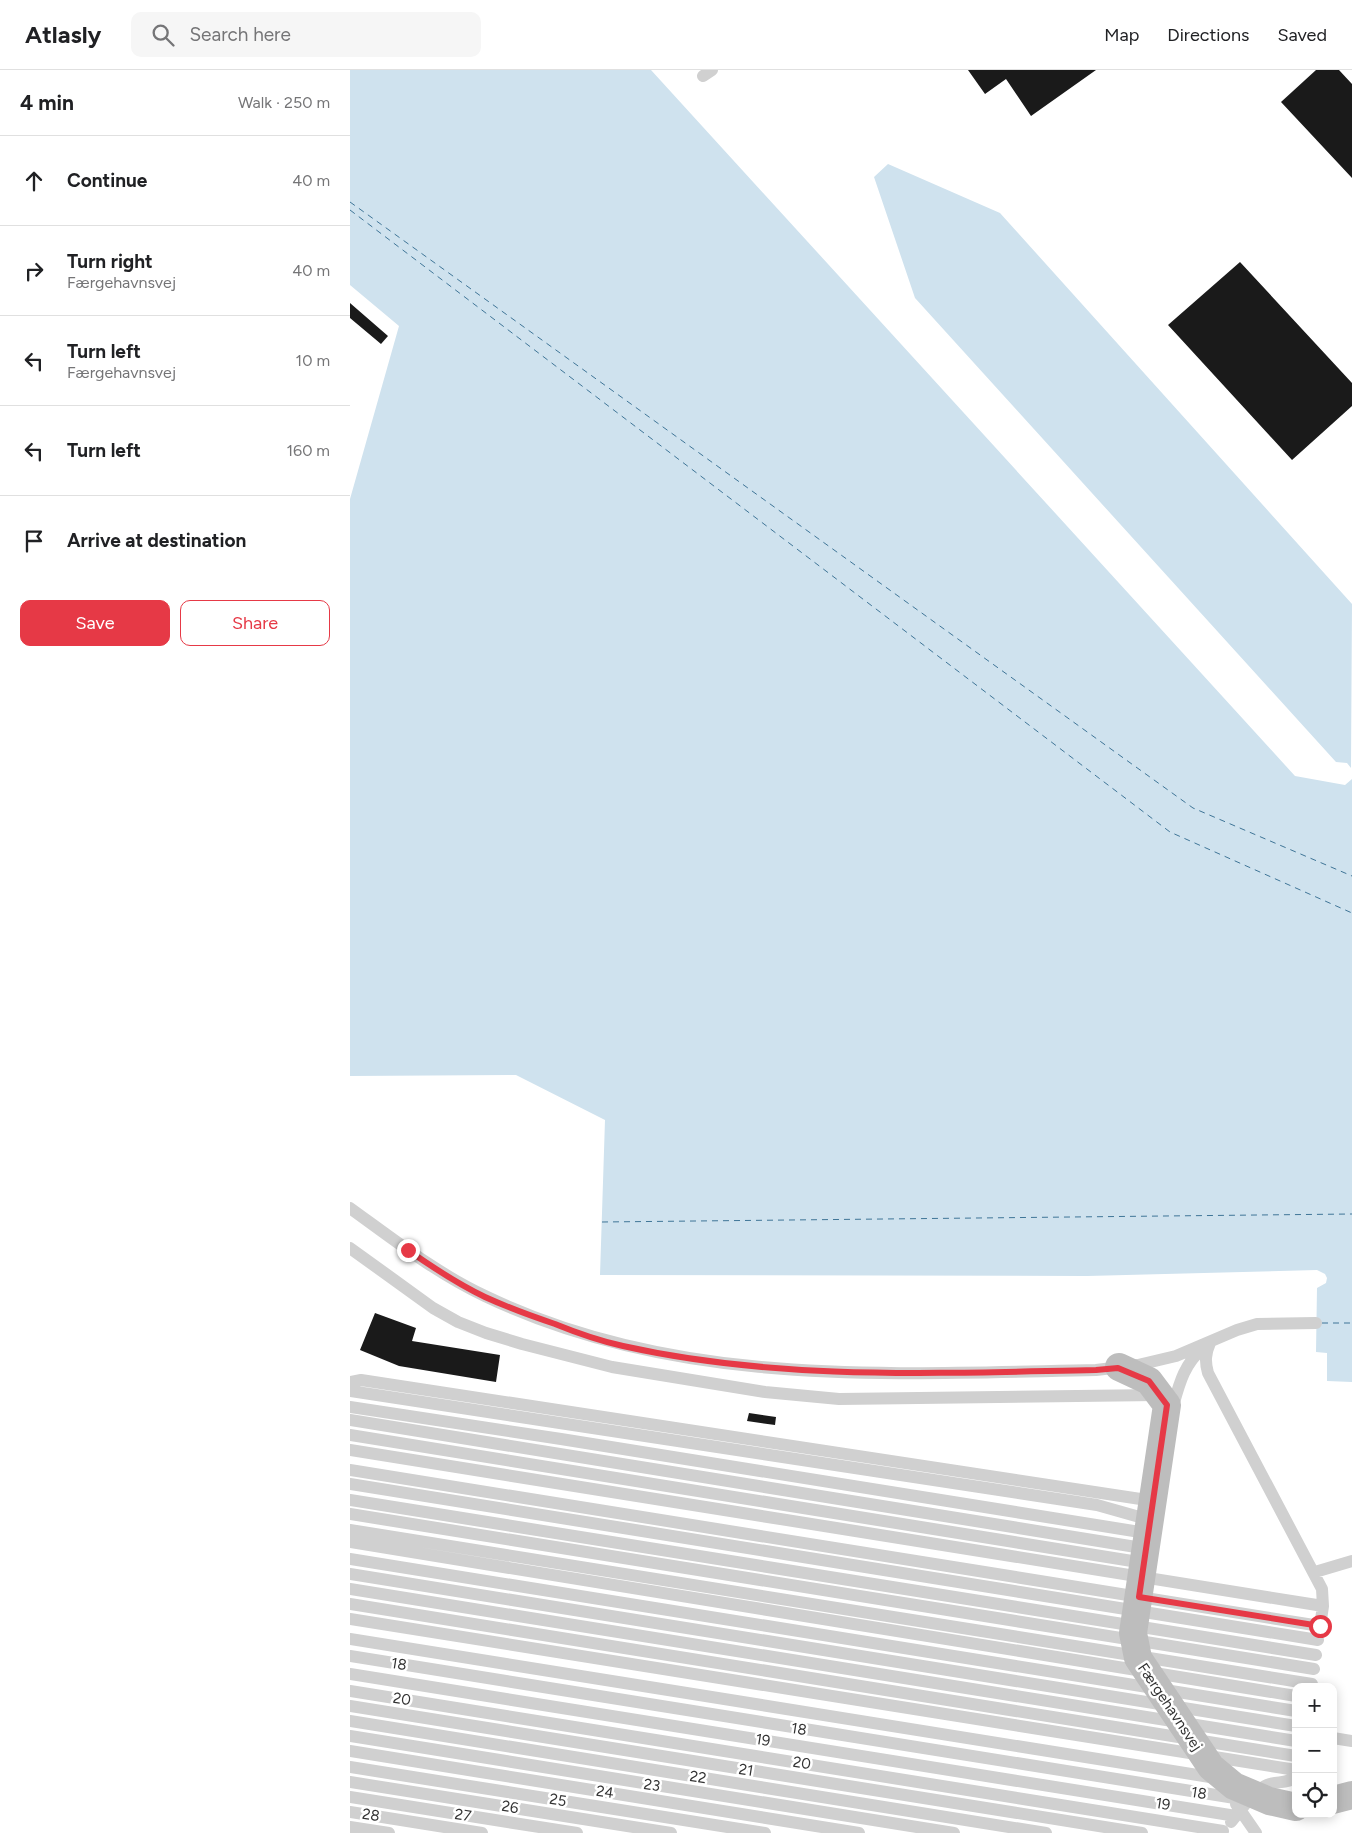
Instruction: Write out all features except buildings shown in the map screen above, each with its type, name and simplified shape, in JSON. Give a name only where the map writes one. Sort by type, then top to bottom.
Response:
[{"type":"street","points":[[1118,1368],[1149,1381],[1167,1405],[1175,1693],[1269,1801],[1292,1806]]},
{"type":"street","points":[[1337,1799],[1352,1795]]},
{"type":"lane","points":[[350,1208],[434,1268],[484,1296],[576,1332],[622,1346],[724,1364],[825,1372],[1096,1370],[1118,1368],[1163,1359],[1237,1330],[1258,1324],[1316,1323]]},
{"type":"lane","points":[[350,1248],[433,1308],[458,1322],[522,1344],[612,1367],[765,1392],[839,1399],[1176,1395]]},
{"type":"lane","points":[[1212,1341],[1197,1353],[1185,1368],[1176,1395],[1136,1547],[1175,1693],[1222,1832]]},
{"type":"lane","points":[[1212,1341],[1206,1350],[1205,1362],[1208,1374],[1315,1572],[1322,1589],[1323,1606],[1312,1683]]},
{"type":"lane","points":[[350,1382],[361,1380],[1148,1500]]},
{"type":"lane","points":[[350,1391],[1096,1505],[1144,1518]]},
{"type":"lane","points":[[350,1407],[581,1442],[1140,1532]]},
{"type":"lane","points":[[350,1420],[1136,1547]]},
{"type":"lane","points":[[350,1435],[1175,1693],[1285,1783],[1292,1779]]},
{"type":"lane","points":[[350,1450],[1175,1693],[1256,1833]]},
{"type":"lane","points":[[350,1470],[1292,1725]]},
{"type":"lane","points":[[350,1484],[1175,1693]]},
{"type":"lane","points":[[350,1500],[1175,1693],[1316,1655]]},
{"type":"lane","points":[[350,1514],[1175,1693],[1292,1686]]},
{"type":"lane","points":[[350,1530],[1108,1651],[1292,1767]]},
{"type":"lane","points":[[350,1542],[1104,1666],[1292,1739]]},
{"type":"lane","points":[[350,1559],[1292,1710]]},
{"type":"lane","points":[[1315,1572],[1352,1561]]},
{"type":"lane","points":[[350,1574],[1097,1694],[1175,1693],[1292,1696]]},
{"type":"lane","points":[[350,1589],[1093,1708],[1314,1670]]},
{"type":"lane","points":[[350,1604],[1089,1723],[1318,1640]]},
{"type":"lane","points":[[1065,1754],[1175,1693],[1323,1606]]},
{"type":"lane","points":[[350,1619],[1086,1737],[1175,1693],[1320,1626]]},
{"type":"lane","points":[[350,1639],[1065,1754],[1075,1751],[1086,1737],[1108,1651]]},
{"type":"lane","points":[[1108,1651],[1175,1693],[1292,1754]]},
{"type":"lane","name":"18","points":[[350,1656],[1175,1693]]},
{"type":"lane","name":"19","points":[[350,1674],[1175,1693]]},
{"type":"lane","name":"20","points":[[350,1690],[1222,1832]]},
{"type":"lane","name":"21","points":[[350,1706],[1142,1833]]},
{"type":"lane","name":"22","points":[[350,1721],[1046,1833]]},
{"type":"lane","name":"23","points":[[350,1736],[954,1833]]},
{"type":"lane","points":[[1337,1739],[1352,1741]]},
{"type":"lane","name":"24","points":[[350,1751],[859,1833]]},
{"type":"lane","name":"25","points":[[350,1767],[765,1833]]},
{"type":"lane","name":"26","points":[[350,1782],[671,1833]]},
{"type":"lane","name":"27","points":[[350,1797],[577,1833]]},
{"type":"lane","name":"28","points":[[350,1812],[482,1833]]},
{"type":"lane","points":[[350,1827],[389,1833]]},
{"type":"lane","points":[[350,1832],[355,1833]]},
{"type":"water","points":[[350,70],[651,70],[1295,776],[1345,785],[1352,779],[1352,1382],[1327,1381],[1327,1353],[1316,1352],[1317,1288],[1326,1283],[1327,1278],[1325,1274],[1317,1270],[1087,1276],[600,1275],[605,1120],[516,1075],[350,1076],[350,499],[399,326],[350,285]]},
{"type":"water","points":[[888,164],[1000,213],[1352,604],[1351,768],[1347,763],[1336,762],[915,298],[874,177]]},
{"type":"ferry route","points":[[350,202],[1193,808],[1352,876]]},
{"type":"ferry route","points":[[350,210],[1170,832],[1352,913]]},
{"type":"ferry route","points":[[602,1222],[1352,1214]]},
{"type":"ferry route","points":[[1322,1323],[1352,1323]]},
{"type":"route","points":[[408,1250],[434,1268],[484,1296],[576,1332],[622,1346],[724,1364],[825,1372],[960,1372],[1118,1368],[1149,1381],[1167,1405],[1139,1597],[1320,1626]]}]
